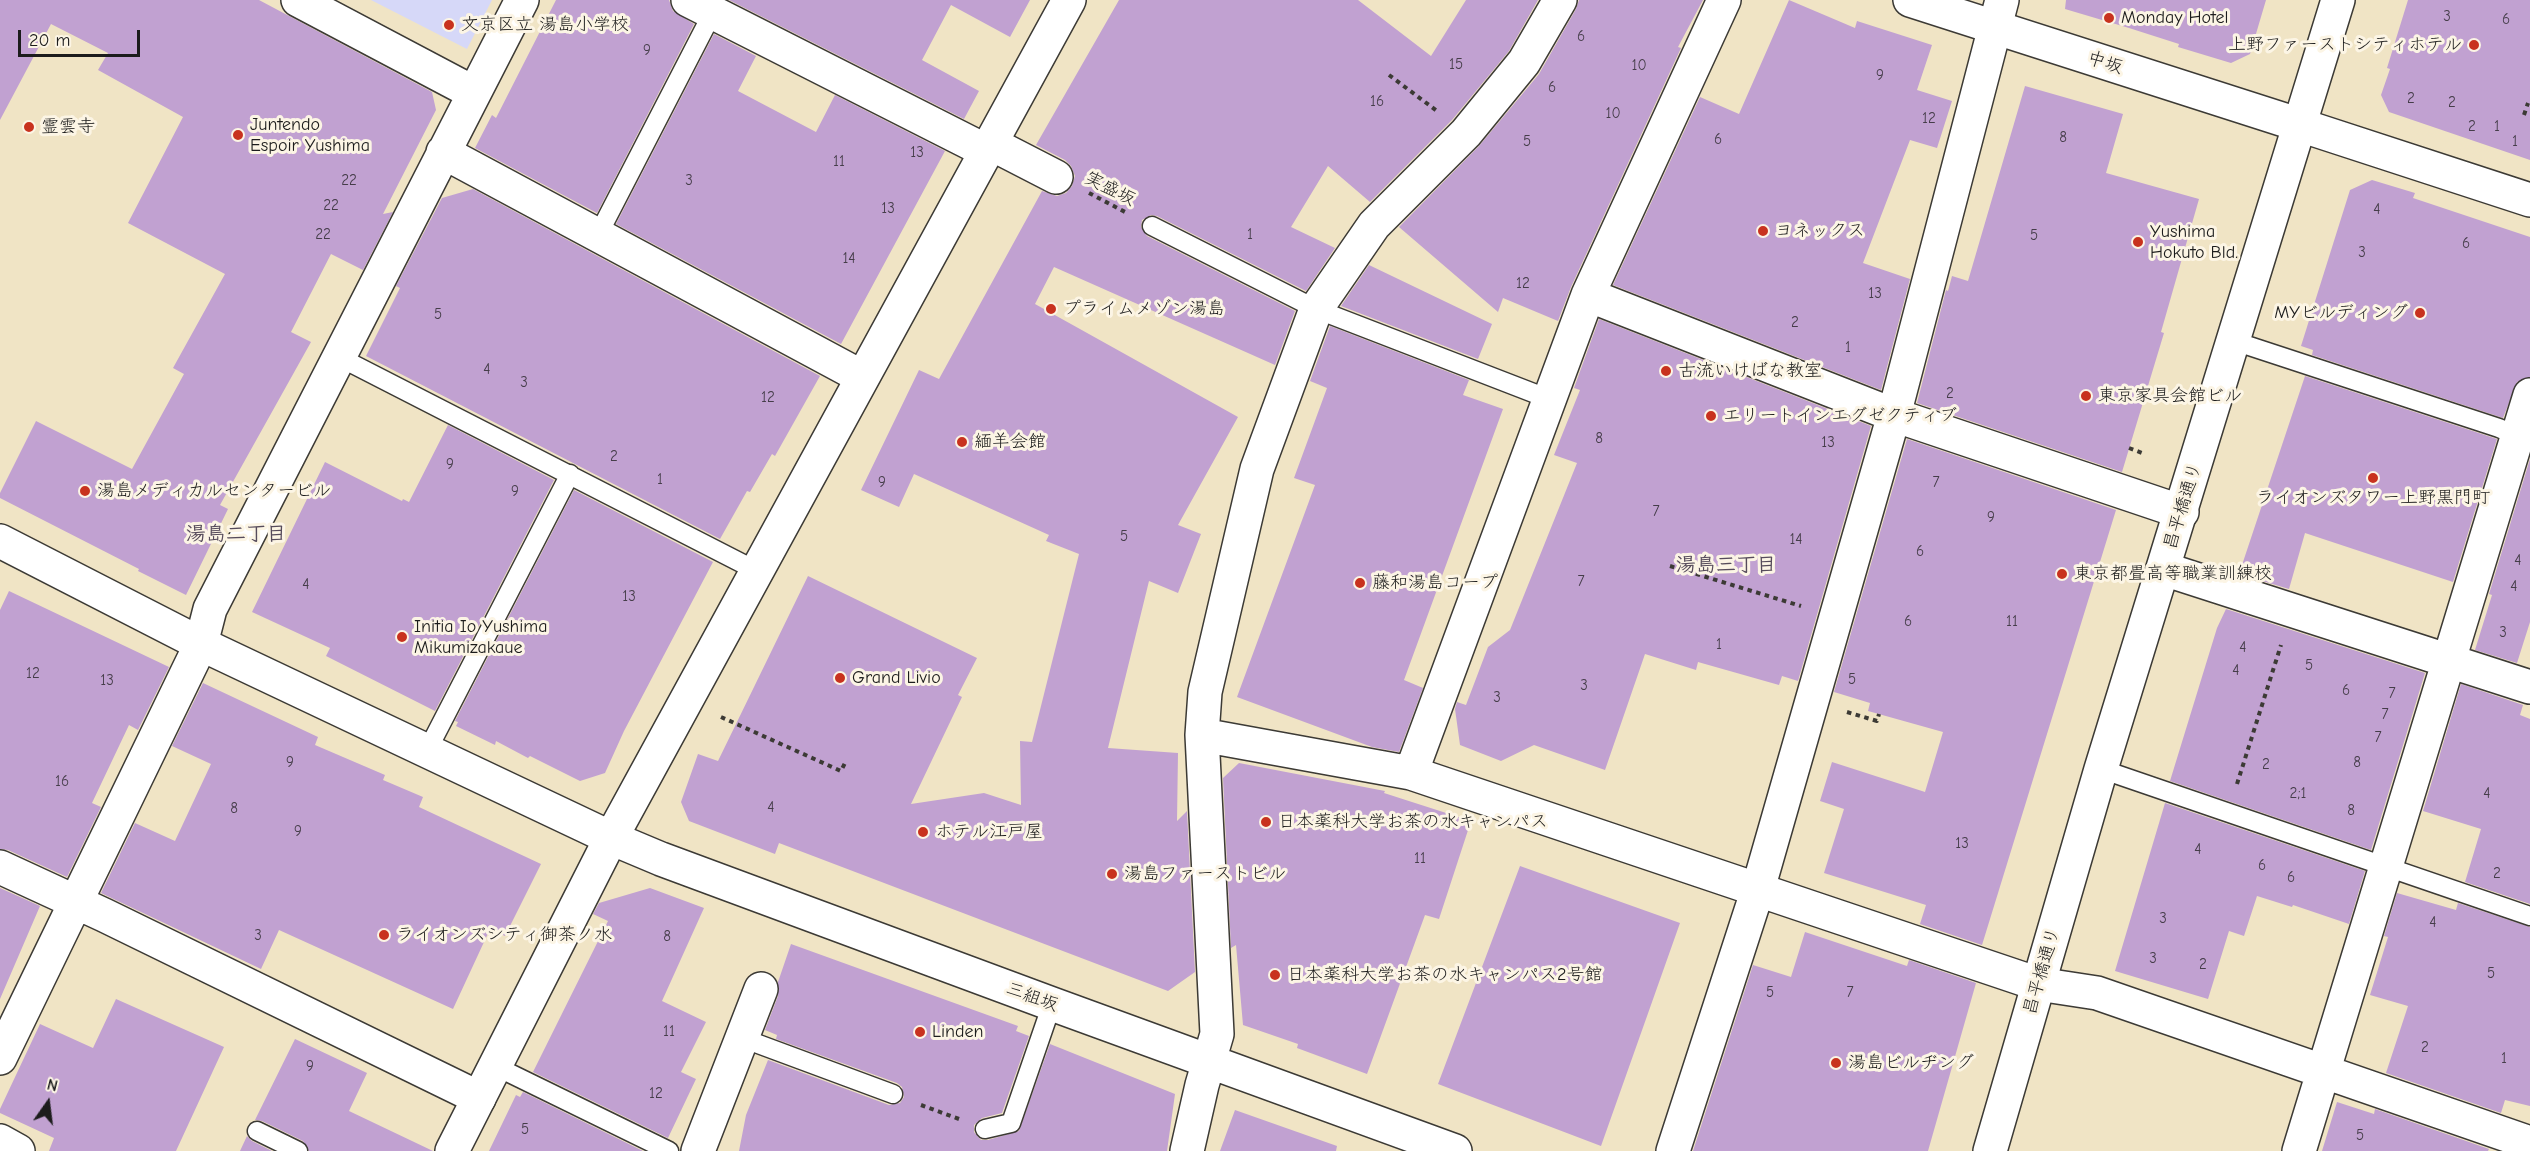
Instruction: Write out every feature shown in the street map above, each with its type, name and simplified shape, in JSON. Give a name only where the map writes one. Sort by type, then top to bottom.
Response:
[{"type":"street","points":[[298,0],[474,93]]},
{"type":"street","points":[[0,1058],[201,644],[210,609],[522,0]]},
{"type":"street","points":[[452,1151],[611,838],[1069,0]]},
{"type":"street","points":[[1187,1151],[1217,1034],[1202,735],[1205,692],[1257,469],[1316,309],[1374,225],[1466,133],[1524,62],[1560,0]]},
{"type":"street","points":[[1411,773],[1588,295],[1724,0]]},
{"type":"street","name":"中坂","points":[[1910,0],[1999,14],[2300,125],[2530,200]]},
{"type":"street","name":"昌平橋通り","points":[[1990,1151],[2101,769],[2338,0]]},
{"type":"street","points":[[700,4],[988,147],[1056,177]]},
{"type":"street","points":[[1674,1151],[1758,889],[1894,415],[1999,14]]},
{"type":"street","points":[[443,152],[862,377]]},
{"type":"street","points":[[1588,295],[1894,415],[2182,512]]},
{"type":"street","points":[[2299,1151],[2448,660],[2524,440],[2530,395]]},
{"type":"street","name":"三組坂","points":[[0,541],[201,644],[611,838],[1052,1004],[1455,1151]]},
{"type":"street","points":[[2164,569],[2530,687]]},
{"type":"street","points":[[1202,735],[1411,773],[2038,984],[2097,993],[2530,1143]]},
{"type":"street","points":[[0,867],[479,1098]]},
{"type":"street","points":[[698,1151],[762,989]]},
{"type":"street","points":[[0,1141],[18,1151]]},
{"type":"lane","points":[[598,236],[700,4]]},
{"type":"lane","points":[[1152,226],[1316,309],[1549,399]]},
{"type":"lane","points":[[2234,341],[2524,440]]},
{"type":"lane","points":[[339,357],[756,570]]},
{"type":"lane","points":[[427,751],[570,474]]},
{"type":"lane","points":[[2101,769],[2530,916]]},
{"type":"lane","points":[[985,1129],[1011,1123],[1052,1004]]},
{"type":"lane","points":[[742,1038],[893,1094]]},
{"type":"lane","points":[[495,1066],[669,1151]]},
{"type":"lane","points":[[257,1131],[298,1151]]},
{"type":"path","points":[[1389,75],[1466,133]]},
{"type":"path","points":[[2524,115],[2528,103]]},
{"type":"path","name":"実盛坂","points":[[1056,177],[1152,226]]},
{"type":"path","points":[[2129,448],[2142,453]]},
{"type":"path","points":[[1670,566],[1836,617]]},
{"type":"path","points":[[2229,813],[2292,610]]},
{"type":"path","points":[[714,713],[841,771],[846,761]]},
{"type":"path","points":[[893,1094],[985,1129]]},
{"type":"shaded area","name":"文京区立 湯島小学校","points":[[371,0],[492,0],[467,49]]},
{"type":"building","points":[[0,0],[259,0],[432,92],[436,110],[383,214],[393,212],[363,270],[331,254],[291,332],[311,342],[220,505],[228,509],[186,595],[0,498],[0,493],[36,421],[132,469],[184,374],[173,368],[225,274],[128,223],[183,117],[98,70],[108,53],[51,24],[0,120]]},
{"type":"building","points":[[556,0],[669,0],[673,11],[694,24],[597,213],[475,148],[492,115],[496,118]]},
{"type":"building","points":[[729,0],[1030,0],[1010,37],[951,5],[922,60],[979,91],[964,119]]},
{"type":"building","points":[[1119,0],[1358,0],[1431,56],[1466,0],[1538,0],[1509,51],[1452,120],[1370,202],[1328,166],[1291,227],[1335,248],[1306,291],[1157,216],[1151,215],[1142,220],[1141,227],[1147,236],[1295,311],[1275,365],[1054,267],[1035,304],[1238,417],[1178,525],[1201,534],[1178,593],[1149,581],[1108,748],[1178,753],[1177,821],[1187,811],[1195,972],[1168,991],[779,843],[775,854],[689,821],[681,802],[698,754],[718,761],[808,576],[977,658],[958,695],[962,697],[911,804],[984,793],[1021,805],[1020,741],[1032,742],[1079,554],[1046,541],[1049,535],[914,474],[899,507],[861,490],[919,370],[939,379],[1042,191],[1057,196],[1066,193],[1072,186],[1075,176],[1071,166],[1065,160],[1036,145]]},
{"type":"building","points":[[1579,0],[1703,0],[1678,47],[1681,48],[1571,287],[1558,321],[1503,298],[1498,312],[1399,227],[1479,146],[1539,74]]},
{"type":"building","points":[[1789,0],[1855,28],[1857,21],[1932,45],[1917,90],[1952,101],[1937,148],[1910,140],[1863,263],[1910,279],[1881,390],[1613,285],[1700,97],[1739,114]]},
{"type":"building","points":[[2066,0],[2266,0],[2250,54],[2231,63],[2178,47],[2179,44],[2065,9]]},
{"type":"building","points":[[2408,0],[2530,0],[2530,160],[2389,112],[2381,95]]},
{"type":"building","points":[[714,34],[756,56],[738,91],[816,132],[835,95],[945,151],[841,344],[616,224]]},
{"type":"building","points":[[2025,86],[2123,114],[2106,173],[2199,199],[2161,332],[2164,333],[2122,472],[1917,403],[1946,290],[1948,291],[1952,276],[1968,281]]},
{"type":"building","points":[[2372,180],[2415,193],[2413,198],[2530,237],[2530,377],[2517,382],[2503,418],[2312,355],[2313,350],[2301,346],[2350,190]]},
{"type":"building","points":[[473,189],[820,376],[775,456],[772,454],[750,492],[747,491],[720,539],[366,356],[400,288],[396,286],[442,198]]},
{"type":"building","points":[[1369,265],[1492,324],[1478,359],[1341,306]]},
{"type":"building","points":[[1599,319],[1871,426],[1798,681],[1782,676],[1779,685],[1698,662],[1696,670],[1645,654],[1605,770],[1534,745],[1501,761],[1460,745],[1455,709],[1457,702],[1466,705],[1488,647],[1510,630],[1577,463],[1554,455],[1580,390],[1574,388]]},
{"type":"building","name":"藤和湯島コープ","points":[[1330,326],[1469,380],[1463,395],[1503,409],[1404,680],[1423,688],[1399,752],[1372,747],[1237,697],[1315,485],[1294,478],[1327,388],[1310,381]]},
{"type":"building","name":"ライオンズタワー上野黒門町","points":[[2305,376],[2497,439],[2453,582],[2305,533],[2289,589],[2239,574]]},
{"type":"building","points":[[448,425],[554,480],[435,711],[326,656],[330,648],[252,612],[325,462],[402,501],[403,499],[409,502]]},
{"type":"building","points":[[1907,439],[2116,510],[1982,945],[1920,924],[1926,905],[1824,873],[1844,809],[1820,801],[1832,762],[1925,792],[1943,732],[1868,711],[1870,703],[1834,692]]},
{"type":"building","points":[[2530,459],[2530,622],[2517,663],[2475,650],[2492,595],[2489,594]]},
{"type":"building","points":[[574,490],[713,562],[624,731],[605,773],[580,781],[496,741],[495,745],[456,726],[458,722],[455,721]]},
{"type":"building","points":[[9,591],[169,667],[138,730],[129,725],[92,803],[101,807],[67,877],[8,850],[0,849],[0,610]]},
{"type":"building","points":[[2226,609],[2425,673],[2371,850],[2170,781],[2217,628]]},
{"type":"building","points":[[203,683],[318,737],[315,745],[385,775],[383,780],[423,797],[419,807],[541,864],[505,936],[490,929],[453,1009],[279,930],[261,969],[101,893],[135,823],[175,841],[211,764],[172,746]]},
{"type":"building","points":[[2461,684],[2523,705],[2520,715],[2530,719],[2530,904],[2465,882],[2481,829],[2423,811]]},
{"type":"building","points":[[1239,763],[1385,791],[1384,793],[1471,821],[1439,919],[1425,915],[1367,1074],[1297,1048],[1298,1044],[1243,1025],[1236,945],[1231,948],[1223,778]]},
{"type":"building","points":[[2165,803],[2365,871],[2349,924],[2293,905],[2292,907],[2257,896],[2244,936],[2229,931],[2208,999],[2115,971]]},
{"type":"building","points":[[1520,866],[1680,923],[1601,1146],[1438,1084]]},
{"type":"building","points":[[0,888],[40,906],[0,999]]},
{"type":"building","points":[[650,888],[704,908],[662,1001],[706,1022],[681,1072],[696,1079],[668,1138],[533,1072],[608,921],[593,914],[599,903]]},
{"type":"building","points":[[2397,893],[2456,910],[2458,903],[2530,927],[2530,1106],[2505,1100],[2501,1113],[2386,1073],[2408,1006],[2370,995],[2388,937],[2384,936]]},
{"type":"building","points":[[1805,932],[1907,966],[1909,960],[1976,983],[1928,1151],[1693,1151],[1753,965],[1791,977]]},
{"type":"building","points":[[791,944],[1018,1026],[1016,1031],[1029,1036],[1002,1113],[982,1118],[974,1125],[974,1132],[981,1140],[1019,1131],[1050,1044],[1175,1094],[1167,1151],[739,1151],[746,1115],[768,1060],[889,1105],[900,1103],[904,1097],[902,1087],[897,1083],[776,1039],[777,1035],[765,1030],[778,996],[778,982]]},
{"type":"building","points":[[116,999],[224,1047],[176,1151],[49,1151],[54,1138],[0,1113],[0,1109],[40,1024],[93,1048]]},
{"type":"building","points":[[295,1039],[367,1073],[349,1111],[433,1151],[309,1151],[303,1141],[262,1121],[255,1120]]},
{"type":"building","points":[[523,1092],[643,1151],[489,1151],[516,1095],[520,1097]]},
{"type":"building","points":[[2337,1102],[2374,1114],[2375,1109],[2489,1149],[2488,1151],[2322,1151]]},
{"type":"building","points":[[1235,1110],[1337,1146],[1336,1151],[1220,1151]]},
{"type":"building","points":[[247,1136],[252,1141],[272,1151],[240,1151]]},
{"type":"place","name":"Monday Hotel","points":[[2109,18]]},
{"type":"place","name":"文京区立 湯島小学校","points":[[449,25]]},
{"type":"place","name":"上野ファーストシティホテル","points":[[2474,45]]},
{"type":"place","name":"霊雲寺","points":[[29,127]]},
{"type":"place","name":"Juntendo Espoir Yushima","points":[[238,135]]},
{"type":"place","name":"ヨネックス","points":[[1763,231]]},
{"type":"place","name":"Yushima Hokuto Bld.","points":[[2138,242]]},
{"type":"place","name":"プライムメゾン湯島","points":[[1051,309]]},
{"type":"place","name":"MYビルディング","points":[[2420,313]]},
{"type":"place","name":"古流いけばな教室","points":[[1666,371]]},
{"type":"place","name":"東京家具会館ビル","points":[[2086,396]]},
{"type":"place","name":"エリートインエグゼクティブ","points":[[1711,416]]},
{"type":"place","name":"緬羊会館","points":[[962,442]]},
{"type":"place","name":"ライオンズタワー上野黒門町","points":[[2373,478]]},
{"type":"place","name":"湯島メディカルセンタービル","points":[[85,491]]},
{"type":"place","name":"東京都畳高等職業訓練校","points":[[2062,574]]},
{"type":"place","name":"藤和湯島コープ","points":[[1360,583]]},
{"type":"place","name":"Initia Io Yushima Mikumizakaue","points":[[402,637]]},
{"type":"place","name":"Grand Livio","points":[[840,678]]},
{"type":"place","name":"日本薬科大学お茶の水キャンパス","points":[[1266,822]]},
{"type":"place","name":"ホテル江戸屋","points":[[923,832]]},
{"type":"place","name":"湯島ファーストビル","points":[[1112,874]]},
{"type":"place","name":"ライオンズシティ御茶ノ水","points":[[384,935]]},
{"type":"place","name":"日本薬科大学お茶の水キャンパス2号館","points":[[1275,975]]},
{"type":"place","name":"Linden","points":[[920,1032]]},
{"type":"place","name":"湯島ビルヂング","points":[[1836,1063]]},
{"type":"district","name":"湯島二丁目","points":[[236,534]]},
{"type":"district","name":"湯島三丁目","points":[[1726,565]]}]
